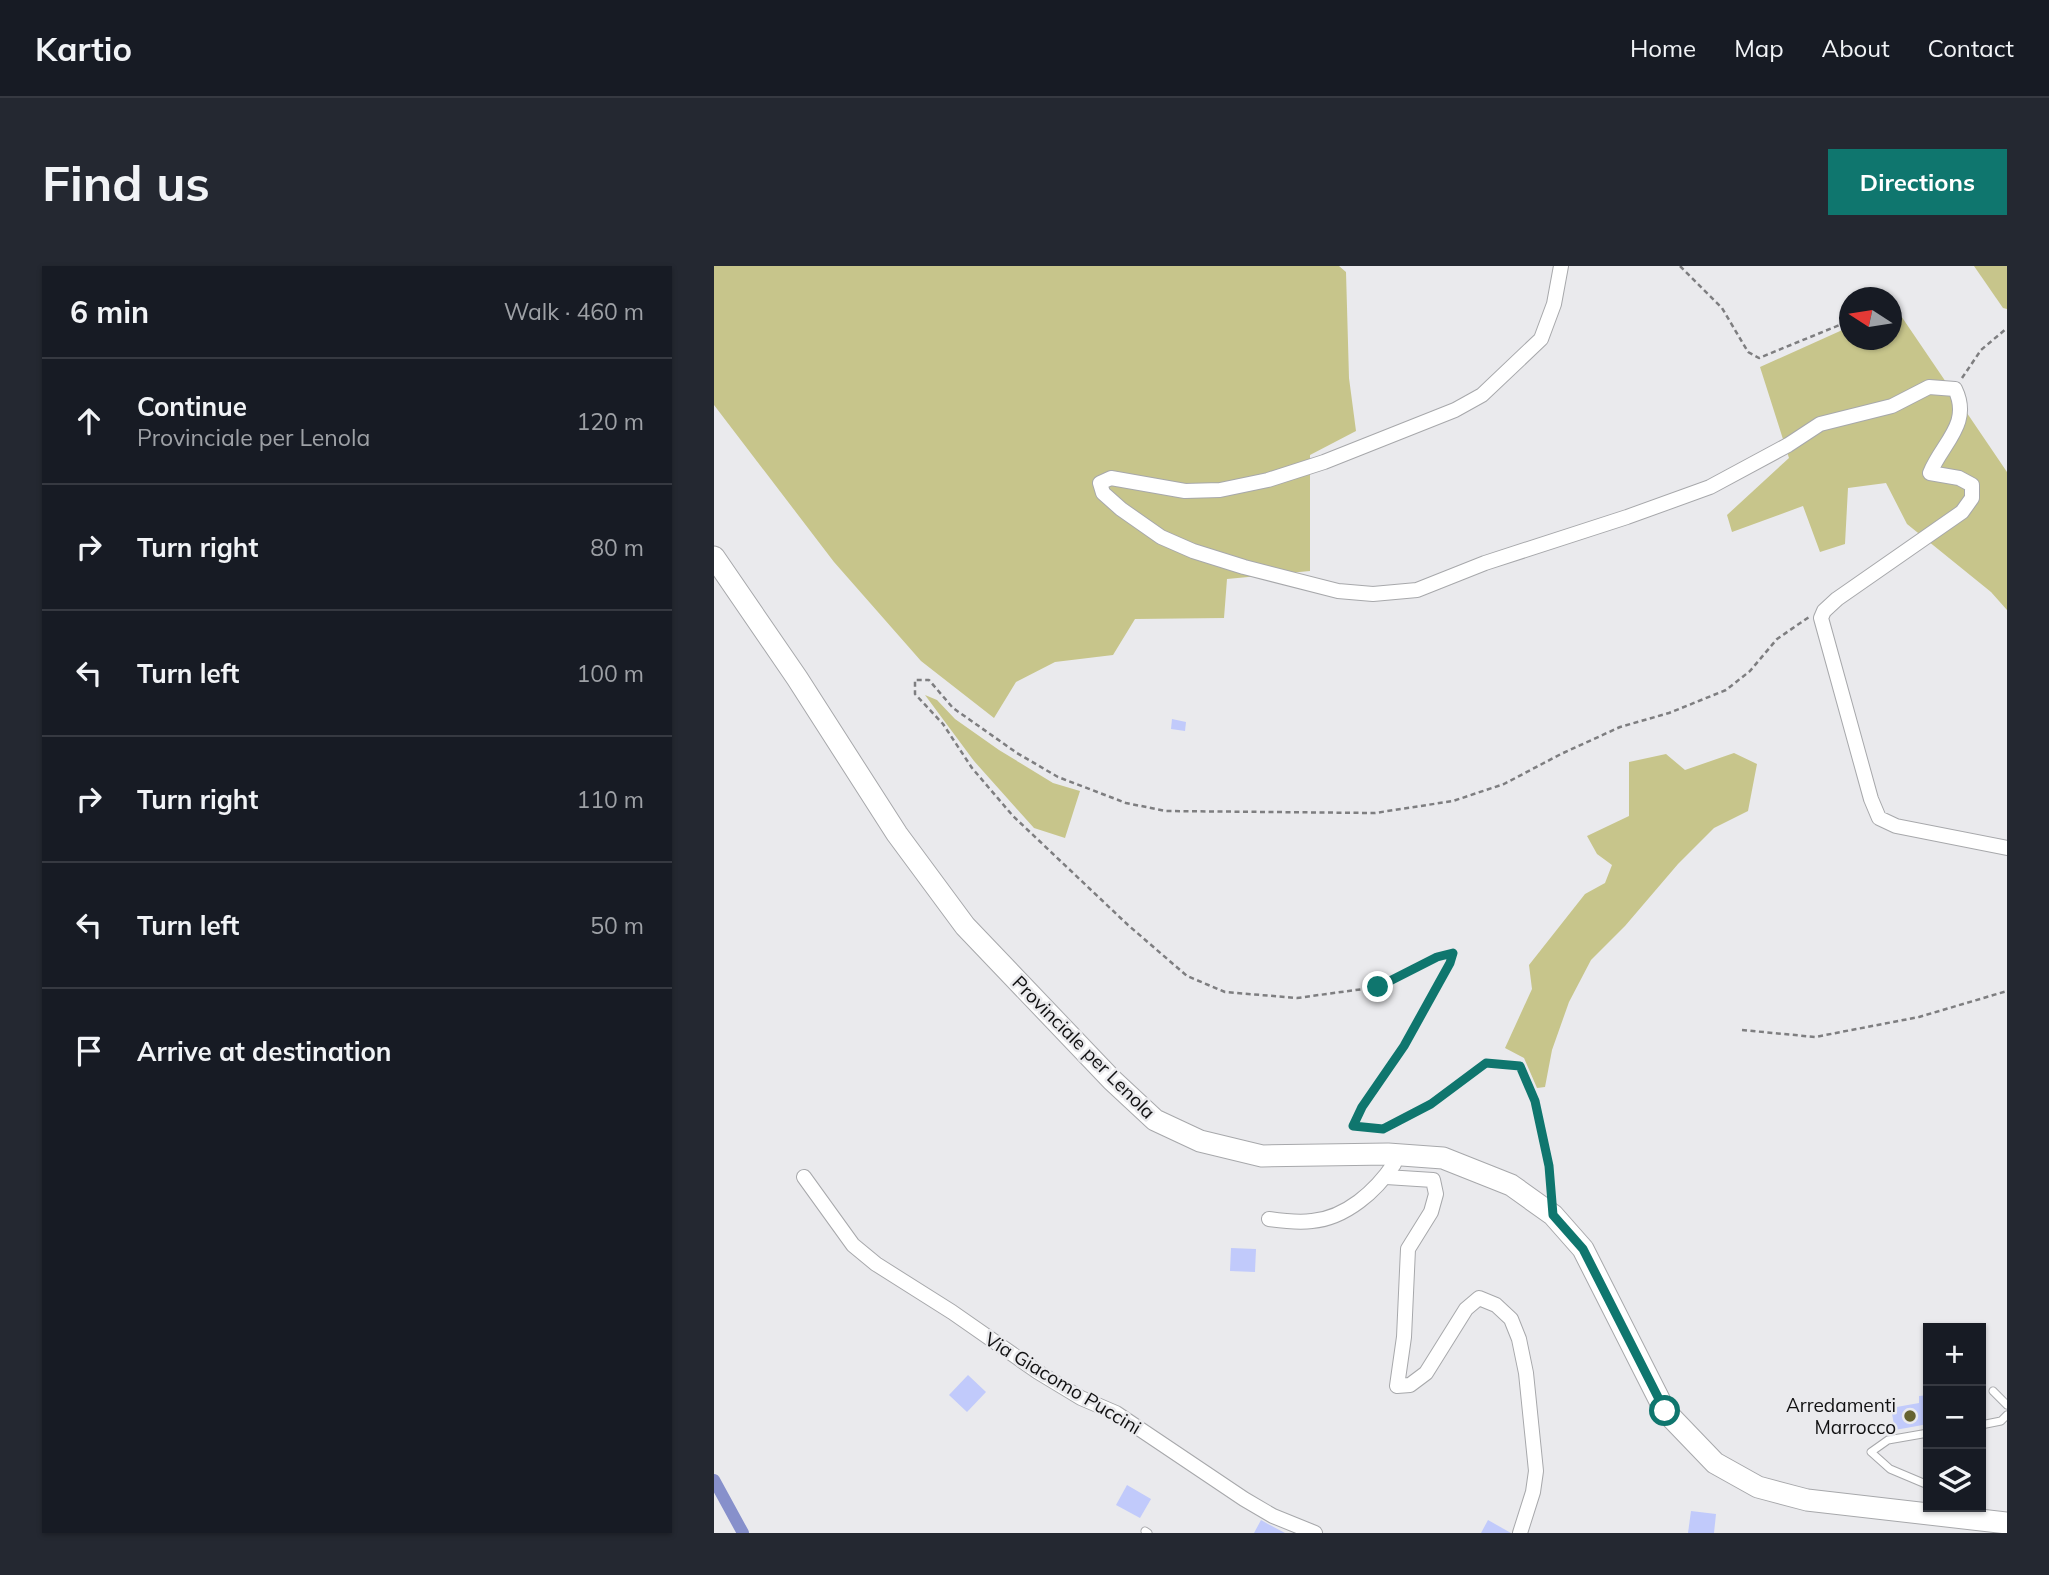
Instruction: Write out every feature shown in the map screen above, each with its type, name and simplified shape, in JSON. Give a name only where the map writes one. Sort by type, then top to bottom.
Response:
[{"type":"main road","name":"Provinciale per Lenola","points":[[714,557],[797,678],[897,834],[965,926],[1112,1080],[1155,1120],[1200,1141],[1262,1156],[1388,1154],[1443,1158],[1511,1185],[1553,1215],[1583,1249],[1665,1411],[1715,1463],[1758,1487],[1807,1500],[1960,1513],[2007,1523]]},
{"type":"street","points":[[1561,266],[1555,304],[1541,339],[1482,395],[1455,410],[1382,440],[1268,480],[1220,490],[1185,491],[1111,478],[1100,483],[1103,493],[1161,537],[1193,551],[1244,567],[1338,591],[1373,594],[1417,590],[1485,563],[1710,487],[1788,445],[1820,424],[1892,406],[1929,387],[1955,389],[1961,402],[1959,422],[1930,473],[1959,478],[1972,485],[1972,498],[1962,512],[1837,599],[1824,611],[1821,618],[1871,799],[1880,818],[1896,826],[2007,848]]},
{"type":"street","points":[[1269,1219],[1313,1222],[1343,1213],[1386,1177],[1394,1164],[1388,1154]]},
{"type":"street","name":"Via Giacomo Puccini","points":[[804,1177],[853,1245],[876,1264],[952,1312],[1038,1372],[1081,1398],[1116,1413],[1244,1499],[1273,1516],[1315,1533]]},
{"type":"street","points":[[1386,1177],[1433,1180],[1436,1194],[1431,1212],[1408,1250],[1404,1337],[1397,1386],[1410,1385],[1426,1373],[1466,1310],[1479,1298],[1496,1305],[1511,1319],[1526,1373],[1535,1471],[1533,1492],[1520,1533]]},
{"type":"lane","points":[[1993,1391],[2007,1405]]},
{"type":"lane","points":[[1986,1424],[2001,1421],[2007,1415]]},
{"type":"lane","points":[[1923,1434],[1888,1440],[1871,1452],[1890,1469],[1923,1483]]},
{"type":"path","points":[[1680,266],[1723,308],[1748,352],[1759,358],[1839,325]]},
{"type":"path","points":[[1955,389],[1981,350],[2007,327]]},
{"type":"path","points":[[1553,1215],[1547,1153],[1535,1101],[1520,1066],[1486,1063],[1431,1104],[1383,1129],[1353,1126],[1362,1107],[1404,1046],[1453,953],[1437,957],[1378,987],[1297,998],[1225,992],[1187,976],[1128,925],[1013,816],[972,768],[943,724],[915,694],[915,680],[929,680],[953,708],[1017,753],[1058,777],[1126,803],[1166,811],[1375,813],[1453,801],[1504,784],[1620,727],[1669,713],[1726,690],[1750,671],[1777,639],[1802,621],[1824,611]]},
{"type":"path","points":[[1742,1030],[1815,1037],[1919,1017],[2007,991]]},
{"type":"shaded area","points":[[714,266],[1339,266],[1346,272],[1349,378],[1356,431],[1310,455],[1310,571],[1227,579],[1224,618],[1135,619],[1113,655],[1055,662],[1016,682],[994,718],[921,661],[834,562],[714,405]]},
{"type":"shaded area","points":[[1974,266],[2007,266],[2007,309],[2003,308]]},
{"type":"shaded area","points":[[1902,317],[2007,472],[2007,610],[1991,592],[1907,524],[1886,483],[1848,488],[1845,544],[1820,552],[1803,506],[1732,532],[1727,515],[1789,458],[1760,367],[1839,331],[1839,350],[1902,350]]},
{"type":"shaded area","points":[[925,695],[937,700],[955,719],[999,750],[1053,783],[1080,791],[1065,838],[1034,828],[974,761]]},
{"type":"shaded area","points":[[1734,753],[1757,764],[1748,811],[1714,828],[1591,960],[1569,1002],[1552,1050],[1545,1087],[1537,1088],[1524,1058],[1505,1048],[1532,989],[1529,965],[1585,894],[1605,883],[1612,865],[1597,854],[1587,836],[1629,816],[1629,762],[1666,754],[1685,770]]},
{"type":"building","points":[[1172,719],[1186,722],[1185,731],[1171,729]]},
{"type":"building","points":[[1231,1248],[1256,1249],[1255,1272],[1230,1271]]},
{"type":"building","points":[[968,1375],[986,1392],[967,1412],[949,1395]]},
{"type":"building","name":"Arredamenti Marrocco","points":[[1919,1396],[1923,1396],[1923,1425],[1895,1430],[1891,1408],[1919,1403]]},
{"type":"building","points":[[1127,1485],[1151,1499],[1140,1518],[1116,1505]]},
{"type":"building","points":[[1691,1511],[1716,1514],[1714,1533],[1688,1533]]},
{"type":"building","points":[[1261,1520],[1268,1524],[1285,1533],[1254,1533]]},
{"type":"building","points":[[1488,1520],[1511,1533],[1481,1533]]},
{"type":"waterway","points":[[714,1480],[743,1533]]},
{"type":"place","name":"Arredamenti Marrocco","points":[[1910,1416]]},
{"type":"route","points":[[1378,987],[1437,957],[1453,953],[1404,1046],[1362,1107],[1353,1126],[1383,1129],[1431,1104],[1486,1063],[1520,1066],[1535,1101],[1549,1166],[1553,1215],[1583,1249],[1665,1411]]}]
